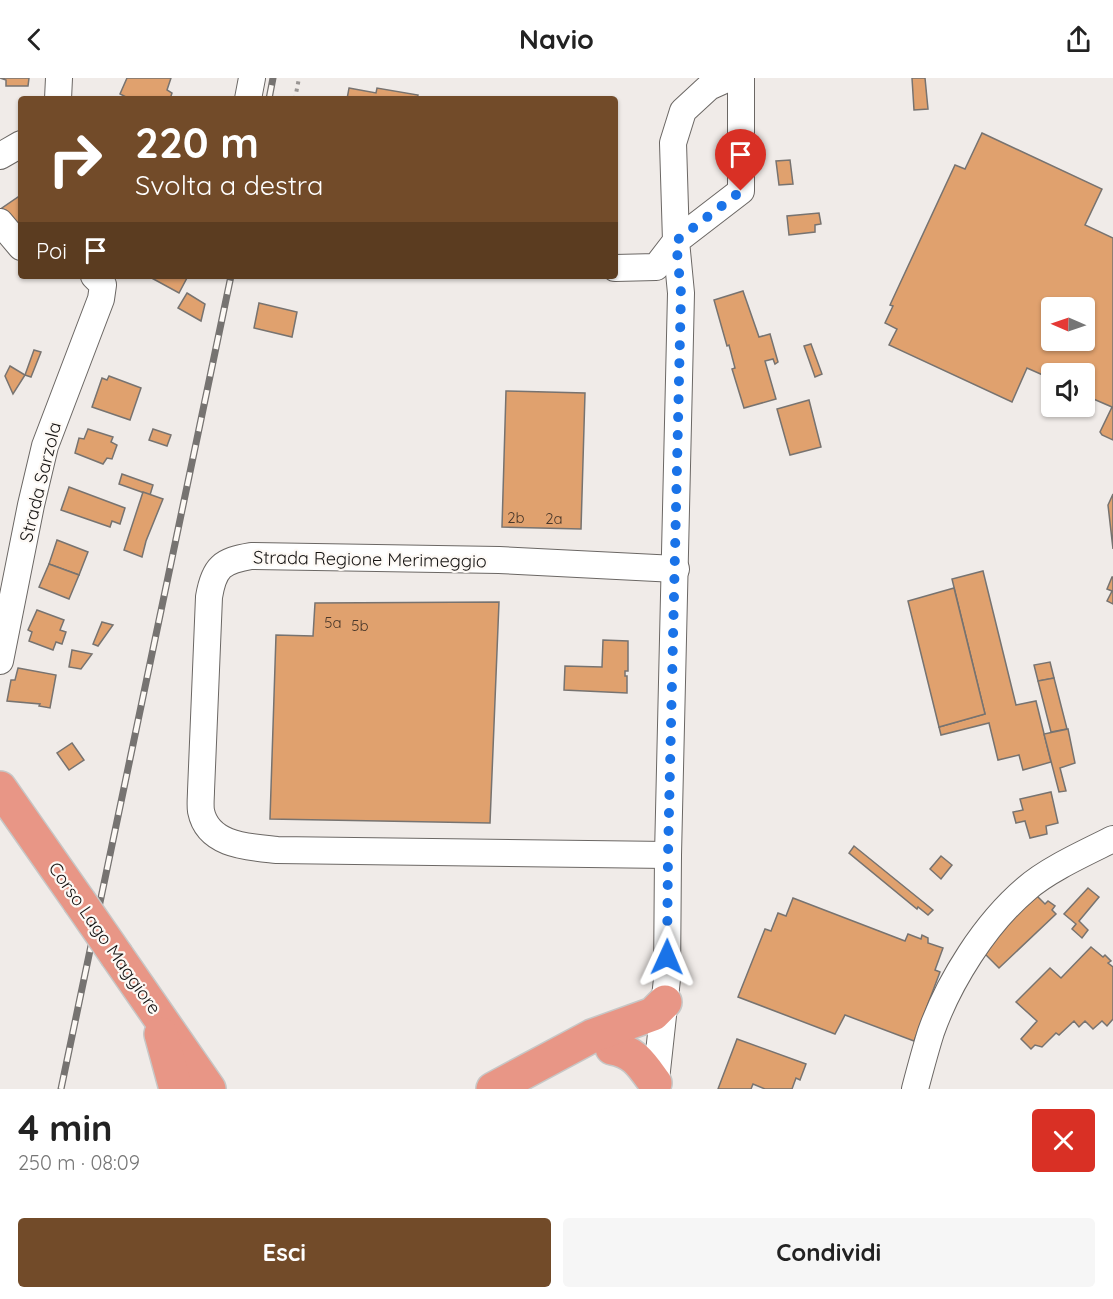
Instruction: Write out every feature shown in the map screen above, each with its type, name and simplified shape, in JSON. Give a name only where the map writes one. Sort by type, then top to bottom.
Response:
[{"type":"highway","name":"Corso Lago Maggiore","points":[[0,788],[209,1089]]},
{"type":"highway","points":[[153,1007],[176,1089]]},
{"type":"highway","points":[[558,1055],[612,1047],[657,1020]]},
{"type":"highway","points":[[493,1089],[592,1036],[624,1024],[657,1020]]},
{"type":"highway","points":[[174,1039],[207,1053],[233,1089]]},
{"type":"highway","points":[[612,1047],[626,1051],[640,1061],[655,1086]]},
{"type":"street","points":[[58,96],[59,78]]},
{"type":"street","points":[[249,96],[252,78]]},
{"type":"street","points":[[655,1086],[657,1020],[667,979],[676,569],[681,293],[676,241],[673,143],[683,111],[709,87],[729,78]]},
{"type":"street","points":[[618,268],[656,267],[676,241],[741,191],[741,78]]},
{"type":"street","points":[[0,156],[18,146]]},
{"type":"street","points":[[0,222],[18,243]]},
{"type":"street","name":"Strada Sarzola","points":[[0,661],[45,446],[100,299],[103,285],[97,279]]},
{"type":"street","name":"Strada Regione Merimeggio","points":[[668,855],[253,848],[220,838],[209,828],[201,812],[201,791],[209,597],[212,582],[219,568],[232,559],[251,556],[499,560],[676,569]]},
{"type":"street","points":[[915,1089],[932,1031],[956,979],[998,915],[1028,887],[1076,857],[1113,839]]},
{"type":"path","points":[[296,96],[299,78]]},
{"type":"building","points":[[0,78],[29,78],[28,86],[6,86],[6,80]]},
{"type":"building","points":[[127,78],[171,78],[167,90],[172,93],[171,96],[124,96],[120,94]]},
{"type":"building","points":[[912,78],[925,78],[928,109],[914,110]]},
{"type":"building","points":[[349,88],[376,93],[377,88],[418,95],[418,96],[348,96]]},
{"type":"building","points":[[982,133],[1102,189],[1085,225],[1113,238],[1113,440],[1100,432],[1112,407],[1095,400],[1095,363],[1041,363],[1041,374],[1027,368],[1012,402],[889,345],[897,329],[885,323],[893,306],[890,305],[955,165],[965,169]]},
{"type":"building","points":[[790,160],[793,184],[779,185],[776,161]]},
{"type":"building","points":[[18,197],[18,234],[2,208]]},
{"type":"building","points":[[819,213],[821,224],[815,225],[815,232],[789,235],[787,216]]},
{"type":"building","points":[[153,279],[186,279],[179,293]]},
{"type":"building","points":[[743,291],[759,337],[770,334],[778,362],[775,364],[773,359],[765,361],[776,399],[744,408],[732,369],[735,368],[729,345],[727,346],[714,300]]},
{"type":"building","points":[[187,293],[205,304],[201,321],[178,308]]},
{"type":"building","points":[[259,303],[297,312],[292,337],[254,328]]},
{"type":"building","points":[[811,344],[822,374],[815,377],[804,346]]},
{"type":"building","points":[[34,350],[41,352],[31,377],[25,375]]},
{"type":"building","points":[[10,366],[25,375],[13,394],[5,376]]},
{"type":"building","points":[[109,376],[141,388],[130,420],[92,407],[102,378],[107,380]]},
{"type":"building","points":[[506,391],[585,393],[581,529],[502,527]]},
{"type":"building","points":[[809,400],[821,447],[790,455],[777,409]]},
{"type":"building","points":[[88,429],[113,437],[111,442],[117,445],[112,459],[107,458],[103,464],[75,453],[79,438],[84,439]]},
{"type":"building","points":[[153,429],[171,435],[167,446],[149,440]]},
{"type":"building","points":[[122,474],[153,485],[150,495],[119,484]]},
{"type":"building","points":[[69,487],[125,508],[120,524],[112,521],[110,527],[61,510]]},
{"type":"building","points":[[143,492],[163,499],[142,557],[124,550]]},
{"type":"building","points":[[1113,494],[1113,549],[1108,505]]},
{"type":"building","points":[[57,540],[88,552],[79,575],[49,564]]},
{"type":"building","points":[[49,564],[79,575],[69,599],[39,587]]},
{"type":"building","points":[[983,571],[1016,705],[1036,701],[1051,762],[1023,770],[1019,755],[998,760],[989,723],[941,735],[939,727],[985,714],[952,579]]},
{"type":"building","points":[[1112,577],[1113,604],[1107,601],[1112,591],[1107,589]]},
{"type":"building","points":[[954,588],[985,714],[939,727],[908,601]]},
{"type":"building","points":[[499,602],[490,823],[270,819],[276,635],[313,636],[315,603]]},
{"type":"building","points":[[37,610],[64,620],[60,630],[66,632],[62,644],[56,642],[53,650],[29,641],[32,632],[28,630]]},
{"type":"building","points":[[102,622],[113,625],[98,646],[93,644]]},
{"type":"building","points":[[603,640],[628,641],[628,671],[625,671],[627,693],[564,690],[565,666],[602,667]]},
{"type":"building","points":[[72,650],[92,654],[81,669],[69,667]]},
{"type":"building","points":[[1050,662],[1054,678],[1038,681],[1034,665]]},
{"type":"building","points":[[18,668],[56,675],[50,708],[39,706],[40,704],[7,701],[11,680],[15,680]]},
{"type":"building","points":[[1054,678],[1067,729],[1051,732],[1038,681]]},
{"type":"building","points":[[1068,729],[1075,763],[1060,768],[1066,791],[1059,792],[1044,734]]},
{"type":"building","points":[[72,743],[84,760],[69,770],[57,753]]},
{"type":"building","points":[[1051,792],[1058,823],[1046,826],[1047,834],[1030,838],[1025,821],[1016,823],[1013,812],[1023,810],[1020,799]]},
{"type":"building","points":[[854,846],[933,910],[928,915],[918,907],[917,909],[849,853]]},
{"type":"building","points":[[941,856],[952,865],[941,879],[930,869]]},
{"type":"building","points":[[1088,888],[1099,897],[1079,921],[1088,930],[1082,938],[1072,929],[1076,924],[1064,914]]},
{"type":"building","points":[[1037,896],[1045,904],[1048,901],[1055,906],[1052,910],[1056,914],[999,968],[983,952],[991,939]]},
{"type":"building","points":[[793,898],[905,941],[908,934],[921,939],[922,935],[928,938],[928,943],[943,948],[935,970],[940,972],[914,1041],[845,1015],[835,1034],[738,997],[765,929],[771,931],[778,913],[786,916]]},
{"type":"building","points":[[1091,947],[1103,957],[1105,955],[1111,961],[1108,963],[1113,967],[1113,1019],[1107,1026],[1102,1021],[1093,1029],[1085,1021],[1079,1027],[1074,1021],[1059,1035],[1056,1033],[1042,1047],[1035,1045],[1031,1049],[1021,1039],[1037,1021],[1016,1002],[1050,968],[1061,978]]},
{"type":"building","points":[[737,1039],[806,1064],[800,1080],[796,1078],[792,1089],[765,1089],[753,1084],[751,1089],[718,1089]]},
{"type":"railway","points":[[270,96],[273,78]]},
{"type":"railway","points":[[61,1089],[230,279]]},
{"type":"route","points":[[667,957],[681,293],[676,241],[741,191]]}]
